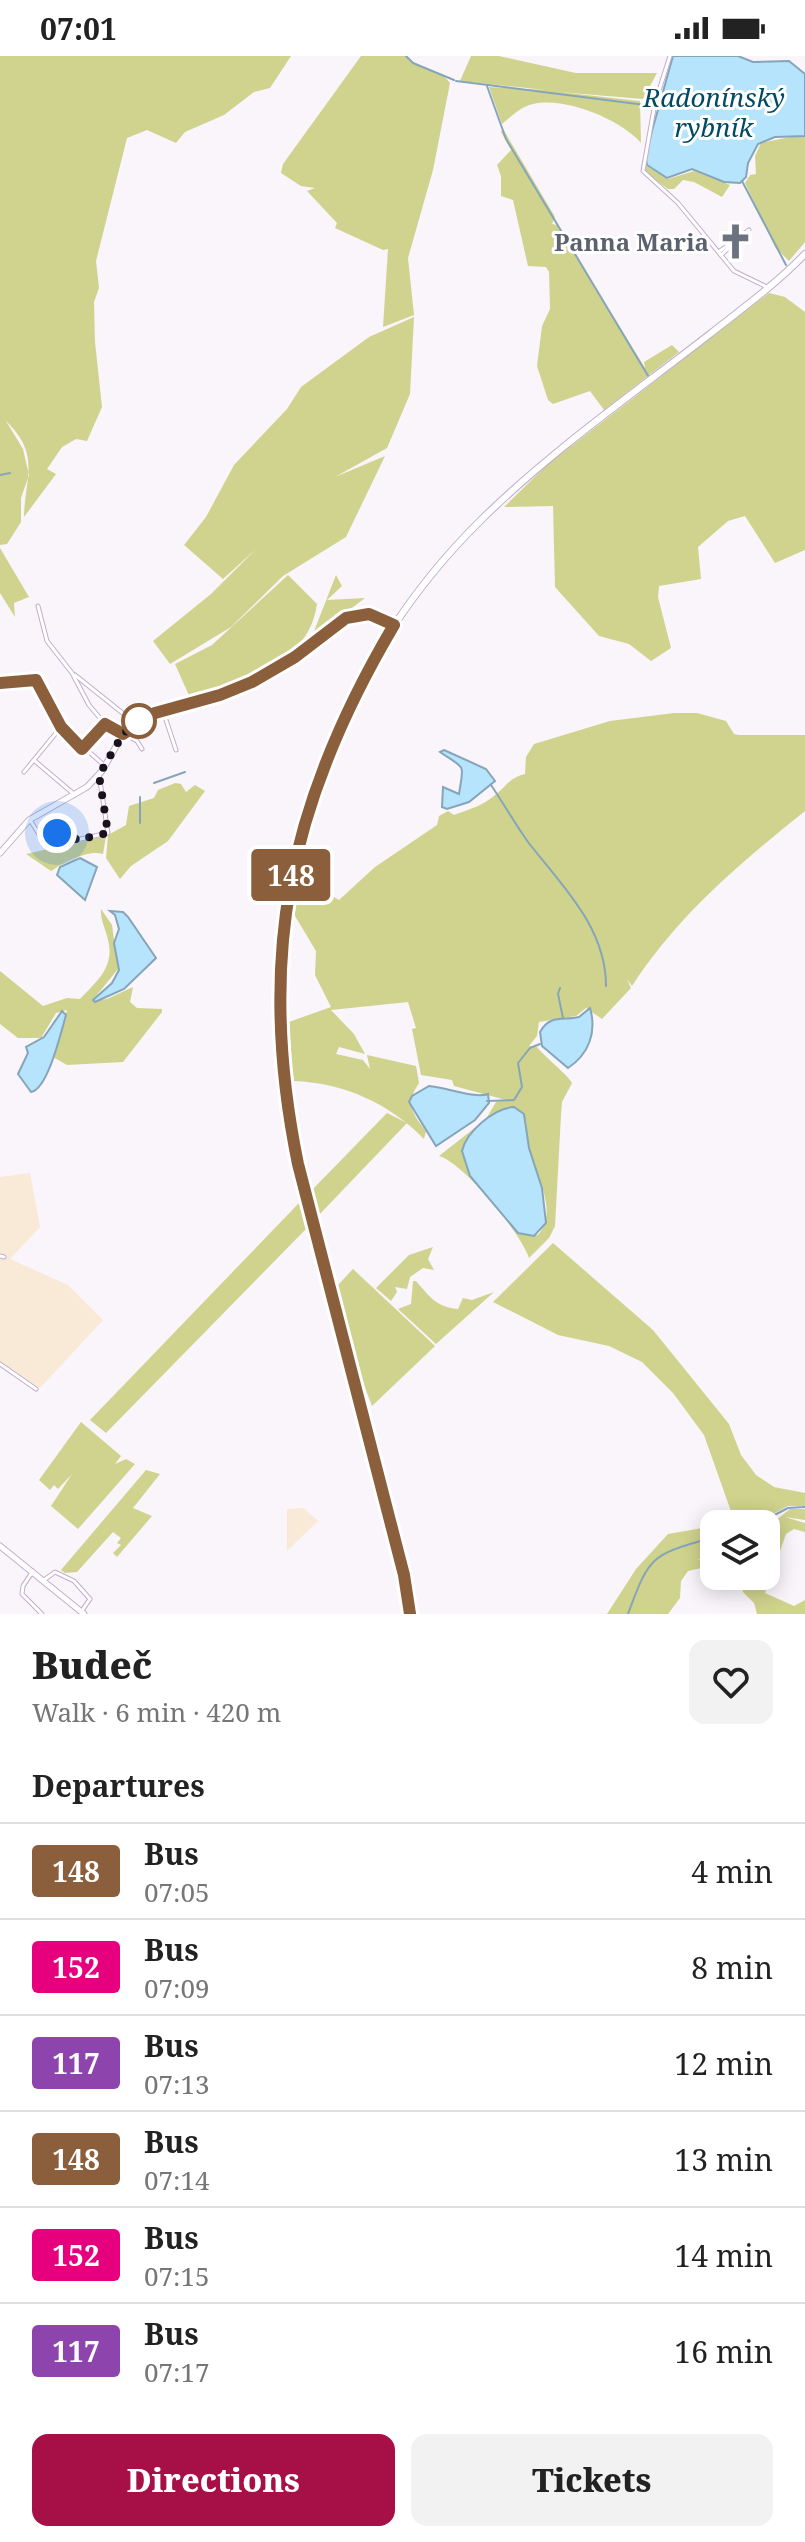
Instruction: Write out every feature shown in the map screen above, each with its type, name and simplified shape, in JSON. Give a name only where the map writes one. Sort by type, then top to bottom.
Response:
[{"type":"main road","points":[[410,1614],[404,1575],[298,1164],[285,1093],[279,1033],[282,937],[304,820],[341,723],[394,625],[445,559],[500,501],[769,288],[805,254]]},
{"type":"street","points":[[670,56],[655,103],[643,171],[678,203],[742,277],[769,288]]},
{"type":"street","points":[[720,254],[749,230],[720,254]]},
{"type":"street","points":[[38,606],[47,641],[72,673],[85,698],[105,724],[137,741],[142,749]]},
{"type":"street","points":[[0,853],[14,833],[30,819],[75,795],[99,775],[123,734],[135,723],[252,682],[295,657],[346,618],[369,614],[394,625]]},
{"type":"street","points":[[72,673],[135,723]]},
{"type":"street","points":[[0,683],[36,680],[61,727],[82,749],[105,766]]},
{"type":"street","points":[[163,711],[176,750]]},
{"type":"street","points":[[82,749],[105,724]]},
{"type":"street","points":[[24,772],[61,727]]},
{"type":"street","points":[[34,760],[75,795]]},
{"type":"street","points":[[30,819],[42,839],[72,827],[76,840],[108,833],[99,775]]},
{"type":"street","points":[[0,1364],[36,1389]]},
{"type":"street","points":[[0,1546],[83,1613],[90,1599],[74,1581],[57,1572],[44,1580]]},
{"type":"street","points":[[33,1571],[22,1587],[22,1594],[42,1614]]},
{"type":"shaded area","points":[[30,1173],[40,1227],[10,1259],[68,1285],[103,1320],[40,1388],[0,1363],[0,1258],[4,1257],[0,1254],[0,1177]]},
{"type":"shaded area","points":[[303,1508],[318,1521],[287,1551],[287,1509]]},
{"type":"green space","points":[[0,56],[291,56],[270,88],[254,92],[224,115],[185,132],[176,143],[147,130],[127,138],[96,261],[99,288],[94,302],[95,342],[102,407],[87,441],[76,439],[62,447],[47,469],[56,474],[24,517],[28,478],[21,498],[21,522],[7,544],[0,545]],"holes":[[[6,421],[24,445],[28,472],[23,449]]]},
{"type":"green space","points":[[361,56],[405,56],[450,83],[433,170],[408,258],[414,315],[383,327],[388,249],[383,250],[335,228],[337,223],[307,191],[315,188],[301,186],[281,173],[283,164]]},
{"type":"green space","points":[[471,56],[499,56],[576,73],[657,73],[643,99],[559,92],[640,101],[641,143],[608,119],[562,104],[528,105],[502,124],[489,87],[545,90],[460,81]]},
{"type":"green space","points":[[503,129],[555,217],[552,224],[557,225],[645,368],[644,362],[672,345],[679,352],[604,410],[590,391],[553,404],[548,400],[537,366],[542,326],[550,309],[549,272],[546,267],[528,266],[513,200],[501,196],[501,176],[497,165],[511,150],[501,132]]},
{"type":"green space","points":[[805,137],[805,242],[789,261],[775,247],[745,183],[750,175],[756,174],[755,156],[761,143]]},
{"type":"green space","points":[[645,165],[668,179],[694,171],[730,185],[722,197],[694,182],[683,180],[674,189],[668,189],[645,172]]},
{"type":"green space","points":[[769,293],[785,297],[805,312],[805,550],[775,563],[745,516],[728,521],[698,547],[701,579],[659,586],[658,597],[671,648],[651,661],[629,644],[599,636],[555,587],[553,506],[504,507],[548,464]]},
{"type":"green space","points":[[414,317],[410,394],[387,448],[335,477],[385,456],[346,537],[283,576],[231,627],[170,664],[153,641],[211,594],[256,549],[223,579],[184,545],[206,517],[234,465],[287,409],[301,387],[369,337]]},
{"type":"green space","points":[[0,548],[29,597],[14,603],[15,617],[0,593]]},
{"type":"green space","points":[[288,575],[317,604],[314,619],[300,643],[281,662],[243,683],[240,679],[241,683],[191,700],[175,664],[212,645]]},
{"type":"green space","points":[[336,575],[342,586],[327,600],[365,598],[311,639]]},
{"type":"green space","points":[[697,713],[726,721],[734,734],[805,735],[805,811],[711,891],[650,960],[632,986],[627,979],[631,988],[602,1019],[586,1008],[576,1016],[539,1022],[537,1036],[529,1046],[537,1047],[572,1083],[562,1102],[555,1226],[549,1238],[529,1258],[515,1232],[477,1185],[439,1156],[486,1119],[496,1102],[506,1100],[454,1086],[452,1080],[421,1075],[412,1029],[416,1028],[408,1002],[331,1010],[354,1034],[365,1054],[339,1047],[336,1054],[363,1060],[370,1069],[367,1055],[416,1066],[419,1083],[411,1103],[426,1131],[424,1139],[397,1115],[365,1098],[331,1086],[294,1081],[286,1023],[331,1007],[315,975],[316,951],[289,906],[295,873],[339,900],[375,867],[437,825],[439,816],[448,811],[454,815],[481,804],[525,774],[526,757],[534,744],[610,721]],"holes":[[[509,1107],[526,1121],[529,1147],[546,1203],[547,1215],[538,1235],[519,1233],[476,1182],[469,1134]]]},
{"type":"green space","points":[[175,783],[181,784],[186,792],[195,785],[205,791],[168,841],[131,866],[120,879],[106,858],[108,835],[126,825],[129,806],[154,798],[158,790]]},
{"type":"green space","points":[[106,836],[103,854],[84,855],[51,871],[26,854]]},
{"type":"green space","points":[[101,909],[112,925],[118,969],[92,1001],[107,999],[133,987],[130,1002],[137,1008],[162,1009],[162,1012],[123,1062],[67,1065],[53,1057],[67,1010],[56,1013],[41,1038],[18,1038],[0,1024],[0,971],[43,1006],[67,998],[80,999],[103,973],[109,958]]},
{"type":"green space","points":[[387,1113],[407,1123],[317,1217],[311,1191]]},
{"type":"green space","points":[[299,1203],[306,1229],[106,1433],[90,1420]]},
{"type":"green space","points":[[553,1243],[653,1330],[729,1424],[741,1455],[756,1475],[774,1487],[805,1493],[805,1506],[788,1506],[780,1510],[731,1510],[704,1435],[673,1393],[642,1362],[609,1346],[558,1335],[493,1302]]},
{"type":"green space","points":[[433,1247],[428,1259],[434,1270],[423,1268],[410,1277],[407,1289],[395,1287],[397,1292],[391,1301],[376,1288],[409,1255]]},
{"type":"green space","points":[[353,1269],[435,1346],[372,1406],[356,1364],[338,1285]]},
{"type":"green space","points":[[413,1281],[439,1303],[450,1308],[458,1309],[463,1298],[472,1300],[494,1292],[436,1344],[398,1309],[411,1304]]},
{"type":"green space","points":[[81,1422],[121,1456],[115,1464],[126,1459],[135,1464],[78,1529],[51,1506],[72,1474],[58,1489],[54,1485],[50,1490],[39,1480]]},
{"type":"green space","points":[[146,1470],[160,1474],[133,1508],[152,1516],[117,1557],[113,1553],[121,1545],[117,1543],[121,1538],[113,1532],[77,1572],[65,1573],[61,1570]]},
{"type":"green space","points":[[790,1509],[805,1509],[805,1520],[785,1517],[805,1523],[805,1532],[794,1529],[786,1534],[780,1551],[780,1517]]},
{"type":"green space","points":[[700,1528],[700,1559],[697,1560],[700,1560],[700,1568],[688,1571],[681,1581],[680,1598],[668,1614],[607,1614],[636,1569],[668,1534]]},
{"type":"green space","points":[[766,1590],[765,1593],[794,1606],[805,1600],[805,1614],[757,1614],[754,1603],[743,1592]]},
{"type":"water","name":"Radonínský rybník","points":[[673,56],[738,56],[753,62],[789,61],[805,74],[805,136],[775,137],[758,144],[748,163],[746,177],[740,183],[724,182],[692,169],[667,178],[647,165],[645,156]]},
{"type":"water","points":[[444,750],[486,769],[495,781],[469,802],[447,809],[442,807],[443,787],[459,794],[462,771],[459,765],[440,752]]},
{"type":"water","points":[[80,858],[97,867],[85,900],[57,875],[60,867]]},
{"type":"water","points":[[110,911],[123,912],[128,917],[156,958],[124,989],[95,1002],[93,1000],[112,983],[119,970],[114,943],[119,929],[115,915]]},
{"type":"water","points":[[590,1008],[590,1042],[568,1068],[542,1046],[540,1032],[553,1020],[579,1017]]},
{"type":"water","points":[[62,1011],[66,1015],[53,1059],[43,1081],[31,1092],[18,1074],[28,1053],[26,1047],[44,1037]]},
{"type":"water","points":[[429,1086],[476,1095],[488,1094],[489,1103],[475,1120],[436,1146],[409,1102],[412,1096]]},
{"type":"water","points":[[514,1107],[524,1114],[529,1148],[542,1188],[546,1223],[534,1236],[518,1233],[470,1176],[462,1151],[469,1136],[482,1122],[506,1108]]},
{"type":"waterway","points":[[406,56],[413,63],[454,80]]},
{"type":"waterway","points":[[456,81],[653,106]]},
{"type":"waterway","points":[[487,86],[506,139],[650,379]]},
{"type":"waterway","points":[[742,181],[786,265]]},
{"type":"waterway","points":[[0,475],[10,473]]},
{"type":"waterway","points":[[154,783],[185,772]]},
{"type":"waterway","points":[[491,785],[528,842],[580,908],[599,945],[606,986]]},
{"type":"waterway","points":[[140,797],[140,823]]},
{"type":"waterway","points":[[560,988],[558,994],[563,1018]]},
{"type":"waterway","points":[[487,1101],[514,1100],[522,1087],[518,1063],[530,1048],[540,1044]]},
{"type":"waterway","points":[[780,1512],[788,1508],[805,1507]]},
{"type":"waterway","points":[[628,1614],[642,1579],[656,1559],[700,1541]]},
{"type":"bus line","name":"148","points":[[0,683],[36,680],[61,727],[82,749],[105,724],[123,734],[135,723],[155,713],[220,695],[252,682],[295,657],[346,618],[369,614],[394,625],[356,689],[326,755],[304,820],[291,875],[282,937],[279,1033],[286,1103],[298,1164],[404,1575],[410,1614]]},
{"type":"place","name":"Panna Maria","points":[[735,241]]},
{"type":"route","points":[[57,833],[72,827],[76,840],[108,833],[99,775],[123,734],[139,721]]}]
